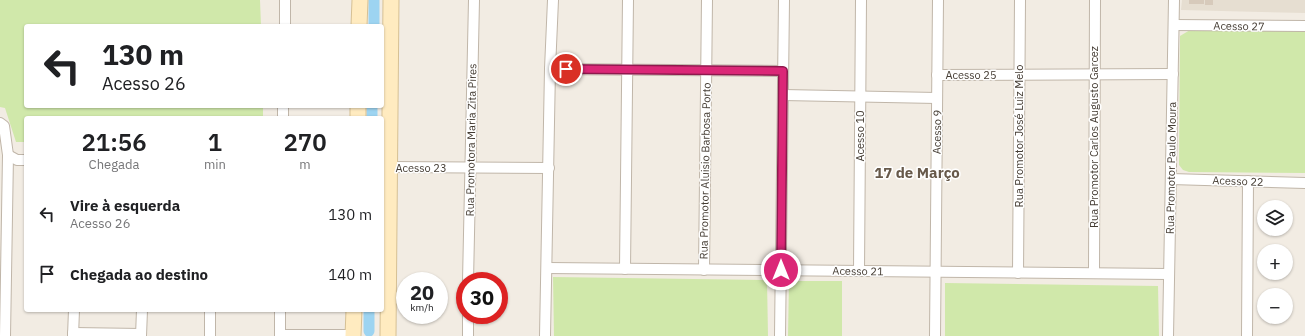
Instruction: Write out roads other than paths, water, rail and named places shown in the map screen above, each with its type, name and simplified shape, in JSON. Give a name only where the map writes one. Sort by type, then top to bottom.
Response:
[{"type":"street","points":[[284,24],[285,0]]},
{"type":"street","points":[[359,24],[360,0]]},
{"type":"street","points":[[388,336],[391,0]]},
{"type":"street","name":"Rua Promotora Maria Zita Pires","points":[[468,272],[474,0]]},
{"type":"street","points":[[545,336],[550,69],[553,0]]},
{"type":"street","points":[[625,269],[628,0]]},
{"type":"street","name":"Rua Promotor Aluisio Barbosa Porto","points":[[704,270],[707,0]]},
{"type":"street","points":[[780,336],[784,0]]},
{"type":"street","name":"Acesso 10","points":[[859,271],[861,0]]},
{"type":"street","name":"Acesso 9","points":[[935,336],[938,0]]},
{"type":"street","name":"Rua Promotor José Luiz Melo","points":[[1018,273],[1020,0]]},
{"type":"street","name":"Rua Promotor Carlos Augusto Garcez","points":[[1094,273],[1095,0]]},
{"type":"street","name":"Rua Promotor Paulo Moura","points":[[1168,336],[1174,0]]},
{"type":"street","name":"Acesso 27","points":[[1174,25],[1305,26]]},
{"type":"street","points":[[550,69],[783,71]]},
{"type":"street","name":"Acesso 25","points":[[937,75],[1172,74]]},
{"type":"street","points":[[783,95],[937,98]]},
{"type":"street","points":[[0,123],[4,126],[8,155],[5,336]]},
{"type":"street","points":[[8,155],[16,160],[24,160]]},
{"type":"street","name":"Acesso 23","points":[[389,168],[549,168]]},
{"type":"street","name":"Acesso 22","points":[[1171,179],[1305,183]]},
{"type":"street","points":[[1247,336],[1248,181]]},
{"type":"street","name":"Acesso 21","points":[[546,268],[1169,274]]},
{"type":"street","points":[[74,312],[73,335],[141,335],[142,312]]},
{"type":"street","points":[[210,312],[210,336]]},
{"type":"street","points":[[280,312],[280,336],[353,335],[354,312]]},
{"type":"street","points":[[468,324],[468,336]]},
{"type":"waterway","points":[[374,0],[374,24]]},
{"type":"waterway","points":[[372,108],[372,116]]},
{"type":"waterway","points":[[369,312],[369,331]]},
{"type":"district","name":"17 de Março","points":[[917,172]]}]
